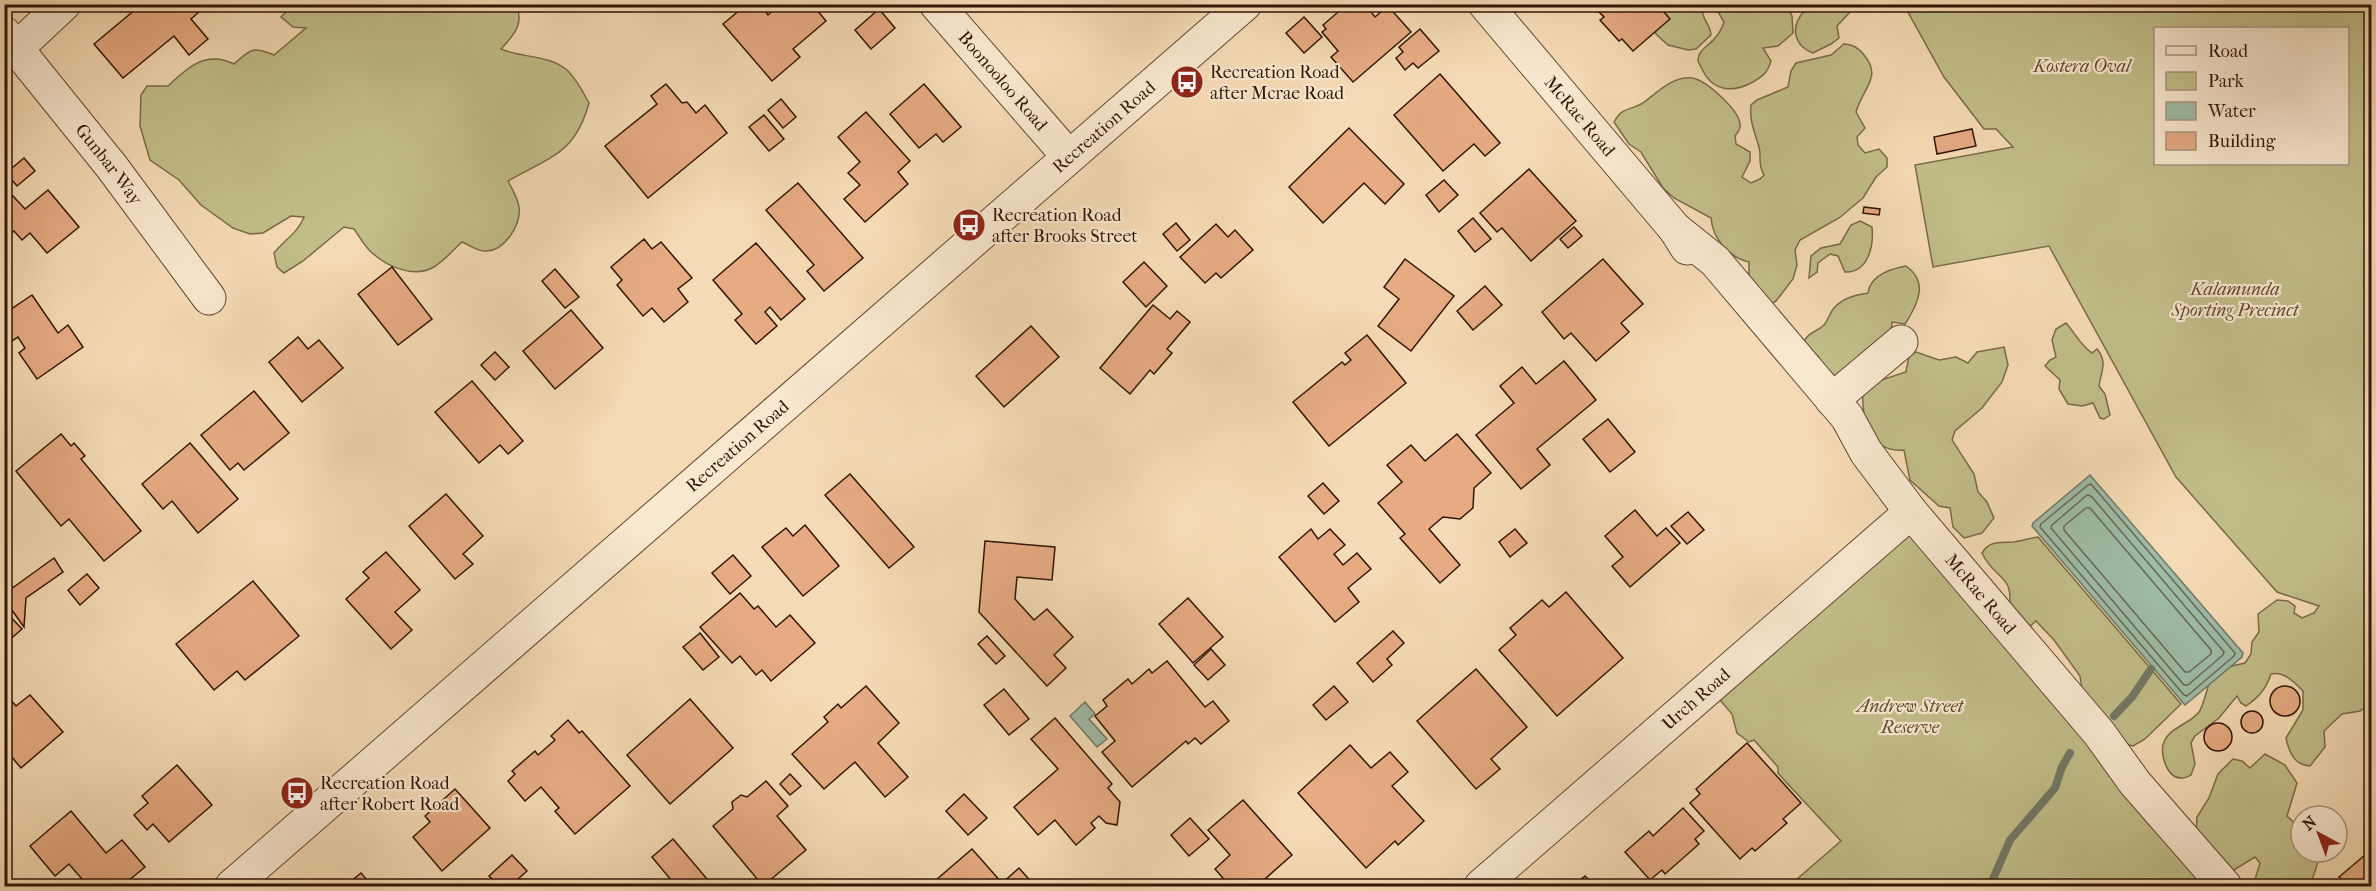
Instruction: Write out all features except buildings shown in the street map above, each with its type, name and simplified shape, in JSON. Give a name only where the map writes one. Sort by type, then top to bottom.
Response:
[{"type":"street","points":[[11,40],[64,4]]},
{"type":"street","name":"Boonooloo Road","points":[[936,4],[1069,157]]},
{"type":"street","name":"Recreation Road","points":[[232,886],[1245,4]]},
{"type":"street","name":"McRae Road","points":[[1485,4],[1675,230],[1702,271],[1832,425],[1866,452]]},
{"type":"street","name":"Gunbar Way","points":[[11,40],[112,167],[209,298]]},
{"type":"street","name":"McRae Road","points":[[1675,230],[1715,261],[1847,417],[1866,452],[1911,512],[2099,732],[2134,783],[2225,886]]},
{"type":"street","points":[[1832,400],[1901,342]]},
{"type":"street","name":"Urch Road","points":[[1482,886],[1911,512]]},
{"type":"street","name":"McRae Road","points":[[2099,732],[2146,771],[2250,886]]},
{"type":"green space","points":[[286,5],[516,5],[518,24],[501,49],[545,59],[561,66],[574,78],[589,103],[583,120],[568,144],[548,159],[508,181],[515,194],[519,214],[510,236],[498,248],[484,251],[462,242],[434,267],[417,272],[409,271],[384,262],[368,249],[354,229],[344,227],[303,261],[284,273],[277,267],[274,253],[295,232],[304,217],[291,216],[263,233],[250,234],[233,228],[201,205],[179,180],[150,160],[140,126],[141,95],[147,86],[168,86],[190,67],[206,60],[224,60],[234,64],[252,50],[261,50],[274,55],[306,28],[293,27],[281,17],[288,10]]},
{"type":"green space","points":[[1647,5],[1703,5],[1704,17],[1711,35],[1696,49],[1688,50],[1668,45],[1656,34]]},
{"type":"green space","points":[[1714,5],[1787,5],[1792,16],[1793,33],[1778,46],[1763,48],[1771,61],[1768,68],[1760,78],[1746,86],[1731,89],[1718,86],[1707,77],[1698,62],[1700,53],[1718,35],[1724,22]]},
{"type":"green space","points":[[1812,5],[1851,5],[1851,11],[1837,26],[1839,38],[1813,53],[1802,47],[1795,32],[1801,15]]},
{"type":"green space","name":"Kalamunda Sporting Precinct","points":[[1904,5],[2371,5],[2372,624],[2369,624],[2372,627],[2371,703],[2360,711],[2342,714],[2324,731],[2325,747],[2310,766],[2300,763],[2293,757],[2286,738],[2303,710],[2303,691],[2280,674],[2271,674],[2258,696],[2246,706],[2237,696],[2219,718],[2195,736],[2191,743],[2195,764],[2191,775],[2184,778],[2177,777],[2166,765],[2163,753],[2164,742],[2175,729],[2191,720],[2199,712],[2211,676],[2232,666],[2245,663],[2251,654],[2252,642],[2259,632],[2258,614],[2277,600],[2288,601],[2295,606],[2294,613],[2302,618],[2314,613],[2319,606],[2277,592],[2176,477],[2049,246],[1933,267],[1915,165],[2013,147],[1996,129],[1984,129],[1944,77]]},
{"type":"green space","points":[[1844,44],[1860,50],[1872,70],[1869,83],[1856,112],[1865,128],[1857,137],[1858,145],[1865,153],[1879,149],[1887,158],[1887,167],[1876,177],[1863,198],[1839,218],[1800,240],[1795,250],[1797,265],[1793,279],[1776,301],[1768,306],[1749,286],[1749,262],[1734,256],[1723,246],[1712,226],[1711,218],[1674,198],[1663,188],[1641,152],[1629,144],[1614,122],[1624,111],[1643,103],[1671,82],[1685,78],[1698,80],[1721,96],[1738,118],[1740,127],[1735,136],[1736,144],[1750,152],[1750,161],[1742,177],[1751,183],[1764,175],[1752,121],[1751,105],[1757,100],[1788,87],[1791,71],[1796,63],[1831,55]]},
{"type":"green space","points":[[1860,221],[1872,227],[1872,242],[1864,263],[1853,271],[1845,272],[1838,256],[1830,254],[1818,263],[1817,272],[1809,278],[1811,256],[1821,248],[1840,244],[1851,225]]},
{"type":"green space","points":[[1906,266],[1913,272],[1919,286],[1917,301],[1910,316],[1905,324],[1892,322],[1891,332],[1838,378],[1826,369],[1818,356],[1809,351],[1803,343],[1808,336],[1824,325],[1834,308],[1845,299],[1868,293],[1877,278],[1887,271]]},
{"type":"green space","points":[[2066,323],[2085,347],[2092,353],[2097,349],[2102,358],[2103,367],[2099,386],[2105,394],[2110,415],[2104,419],[2100,418],[2093,403],[2082,406],[2068,404],[2059,389],[2060,380],[2045,366],[2056,357],[2052,340],[2056,329]]},
{"type":"green space","points":[[2004,347],[2008,365],[2002,382],[1982,408],[1955,431],[1952,440],[1974,474],[1978,492],[1987,502],[1994,518],[1982,533],[1964,538],[1953,527],[1950,508],[1939,506],[1910,480],[1904,450],[1892,449],[1874,439],[1865,420],[1863,386],[1906,372],[1909,356],[1916,352],[1939,360],[1956,357],[1968,363],[1977,352]]},
{"type":"green space","name":"Andrew Street Reserve","points":[[1911,512],[2225,886],[1789,886],[1841,841],[1778,773],[1778,767],[1754,740],[1749,742],[1737,733],[1732,714],[1709,687]]},
{"type":"green space","points":[[2038,537],[2181,704],[2145,739],[2133,746],[2122,743],[2083,696],[2080,676],[2054,640],[2036,621],[2028,628],[2009,611],[2010,599],[2007,583],[1987,562],[1982,553],[1988,546],[1996,543]]},
{"type":"green space","points":[[2265,754],[2285,765],[2297,783],[2287,816],[2289,818],[2289,864],[2317,864],[2310,886],[2253,886],[2260,863],[2255,857],[2229,873],[2196,836],[2197,817],[2209,798],[2218,774],[2233,759],[2242,761],[2250,768]]},
{"type":"water","points":[[2090,475],[2243,653],[2242,657],[2185,705],[2032,526]]},
{"type":"water","points":[[1085,702],[1095,714],[1089,719],[1107,739],[1097,747],[1070,716]]},
{"type":"waterway","points":[[2114,716],[2132,697],[2151,669]]},
{"type":"waterway","points":[[1990,886],[2010,840],[2055,788],[2062,767],[2070,753]]},
{"type":"place","name":"Recreation Road after Mcrae Road","points":[[1187,82]]},
{"type":"place","name":"Recreation Road after Brooks Street","points":[[969,225]]},
{"type":"place","name":"Recreation Road after Robert Road","points":[[297,793]]},
{"type":"park label","name":"Kostera Oval","points":[[2082,66]]}]
